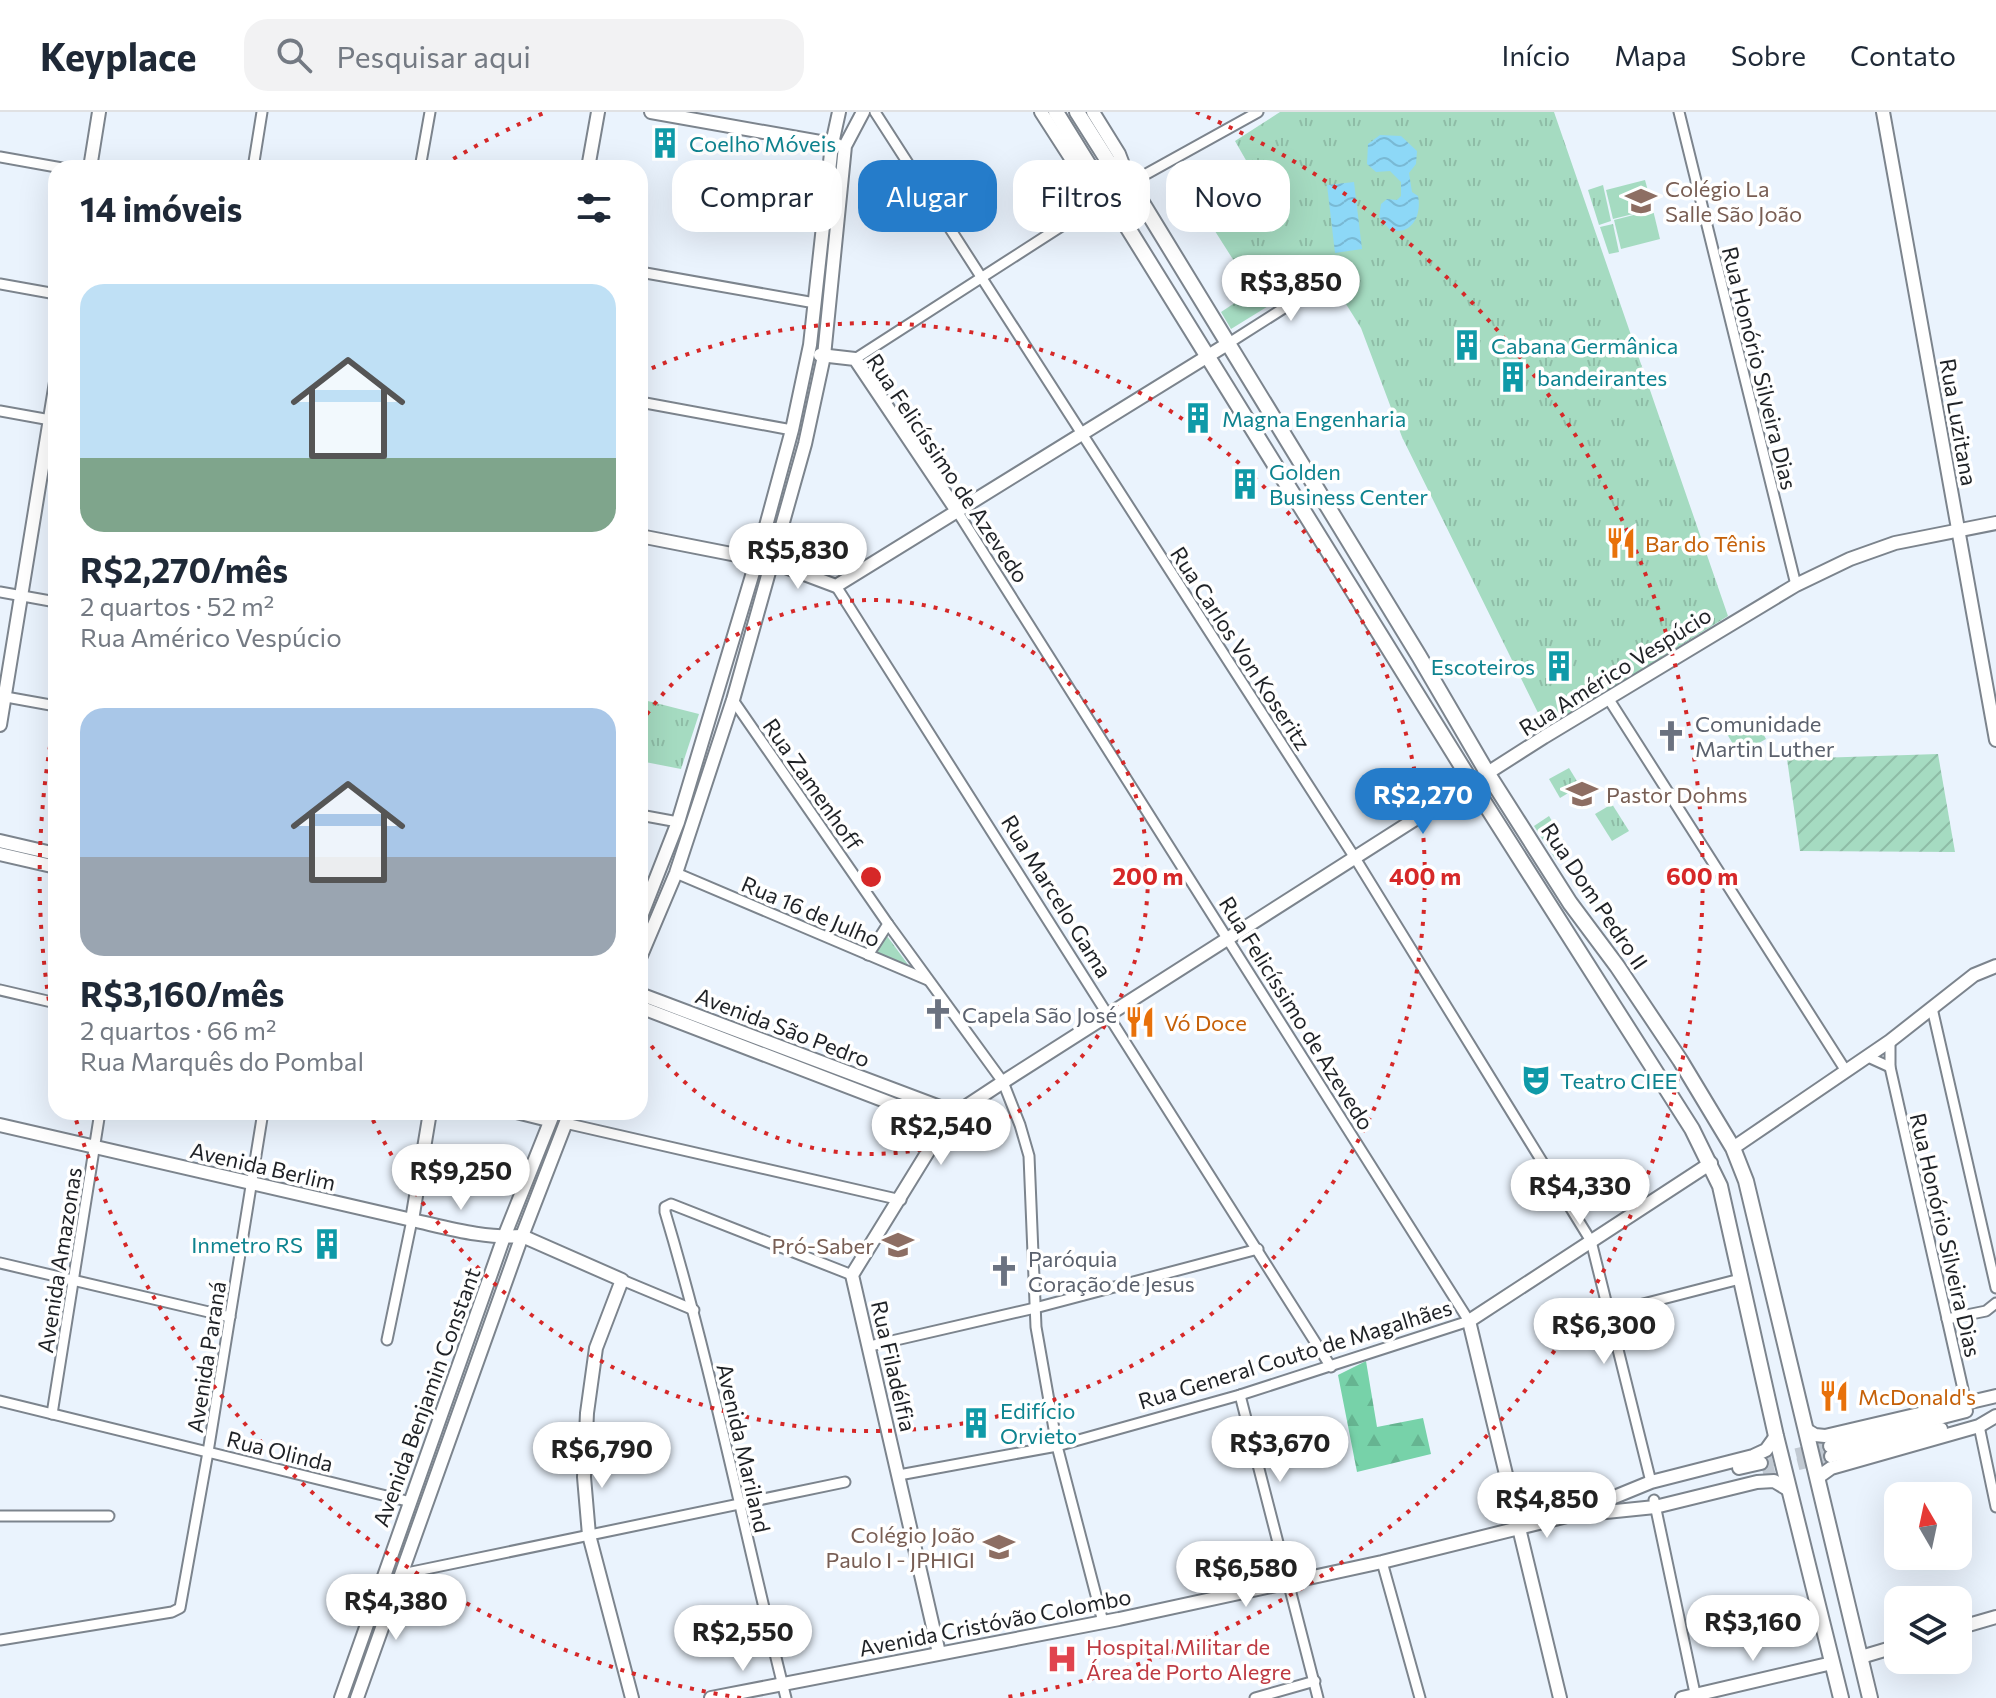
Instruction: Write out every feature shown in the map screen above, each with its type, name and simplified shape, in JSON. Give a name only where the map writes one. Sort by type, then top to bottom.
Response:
[{"type":"main road","name":"Rua Dom Pedro II","points":[[1056,112],[1087,160]]},
{"type":"main road","name":"Rua Dom Pedro II","points":[[1077,112],[1107,160]]},
{"type":"main road","name":"Rua Dom Pedro II","points":[[1150,215],[1488,774],[1570,903],[1680,1060],[1733,1148],[1746,1181],[1870,1698]]},
{"type":"main road","name":"Rua Dom Pedro II","points":[[1131,232],[1472,783],[1684,1115],[1711,1163],[1720,1186],[1776,1436],[1841,1698]]},
{"type":"street","points":[[91,160],[99,112]]},
{"type":"street","points":[[254,160],[262,112]]},
{"type":"street","points":[[421,160],[430,112]]},
{"type":"street","points":[[589,160],[598,112]]},
{"type":"street","points":[[651,112],[838,145]]},
{"type":"street","points":[[648,939],[676,873],[733,700],[805,444],[824,356],[839,112]]},
{"type":"street","points":[[648,899],[678,822],[757,559],[809,354],[838,145],[863,112]]},
{"type":"street","name":"Rua Carlos Von Koseritz","points":[[875,112],[1355,858],[1591,1241],[1651,1482]]},
{"type":"street","name":"Rua Dom Pedro II","points":[[1041,112],[1072,160]]},
{"type":"street","name":"Rua Dom Pedro II","points":[[1093,112],[1121,160]]},
{"type":"street","points":[[1150,172],[1258,112]]},
{"type":"street","name":"Rua Honório Silveira Dias","points":[[1679,112],[1796,585]]},
{"type":"street","name":"Rua Luzitana","points":[[1883,112],[1996,740]]},
{"type":"street","points":[[0,157],[48,166]]},
{"type":"street","points":[[855,359],[1052,232]]},
{"type":"street","points":[[648,273],[815,303]]},
{"type":"street","points":[[648,538],[772,562],[836,586],[1336,275]]},
{"type":"street","points":[[0,284],[48,293]]},
{"type":"street","name":"Rua Felicíssimo de Azevedo","points":[[809,354],[855,359],[957,511],[1469,1321],[1560,1698]]},
{"type":"street","points":[[648,403],[792,430]]},
{"type":"street","points":[[0,411],[48,420]]},
{"type":"street","points":[[0,725],[2,696],[48,448]]},
{"type":"street","name":"Rua Américo Vespúcio","points":[[956,1113],[1472,783],[1796,585],[1850,559],[1895,543],[1996,523]]},
{"type":"street","name":"Rua Marcelo Gama","points":[[836,586],[1331,1367]]},
{"type":"street","points":[[0,592],[48,600]]},
{"type":"street","points":[[2,696],[48,705]]},
{"type":"street","points":[[1608,698],[1846,1071]]},
{"type":"street","name":"Rua Zamenhoff","points":[[733,700],[888,924],[1003,1082],[1029,1156],[1036,1327],[1057,1446],[1103,1622]]},
{"type":"street","points":[[648,816],[678,822]]},
{"type":"street","points":[[0,841],[48,852]]},
{"type":"street","points":[[0,854],[48,865]]},
{"type":"street","name":"Rua 16 de Julho","points":[[676,873],[931,982]]},
{"type":"street","points":[[868,955],[888,924]]},
{"type":"street","points":[[1733,1148],[1868,1057],[1974,975],[1996,966]]},
{"type":"street","points":[[0,990],[48,1001]]},
{"type":"street","name":"Avenida São Pedro","points":[[648,999],[673,1013],[849,1080],[890,1103],[945,1124]]},
{"type":"street","name":"Avenida São Pedro","points":[[648,1008],[673,1013]]},
{"type":"street","points":[[1932,1008],[1996,1288]]},
{"type":"street","name":"Rua Honório Silveira Dias","points":[[1890,1041],[1890,1067],[1947,1319],[1996,1507]]},
{"type":"street","points":[[1868,1057],[1890,1067]]},
{"type":"street","name":"Avenida São Pedro","points":[[849,1080],[895,1090],[956,1113]]},
{"type":"street","points":[[890,1103],[895,1090]]},
{"type":"street","name":"Rua Filadélfia","points":[[939,1653],[852,1275],[945,1124],[956,1113]]},
{"type":"street","name":"Avenida Amazonas","points":[[52,1414],[99,1120]]},
{"type":"street","name":"Avenida Paraná","points":[[0,1640],[172,1612],[180,1608],[262,1120]]},
{"type":"street","points":[[387,1340],[429,1120]]},
{"type":"street","name":"Avenida Benjamin Constant","points":[[341,1698],[504,1237],[551,1120]]},
{"type":"street","name":"Avenida Benjamin Constant","points":[[357,1698],[522,1236],[567,1120]]},
{"type":"street","points":[[576,1120],[901,1200]]},
{"type":"street","name":"Avenida Berlim","points":[[0,1125],[412,1220],[504,1237],[522,1236],[694,1310]]},
{"type":"street","name":"Rua General Couto de Magalhães","points":[[899,1475],[1057,1446],[1240,1395],[1469,1321],[1711,1163]]},
{"type":"street","name":"Avenida Mariland","points":[[786,1698],[694,1310],[665,1207],[671,1204],[852,1275]]},
{"type":"street","points":[[870,1346],[1035,1308],[1258,1249]]},
{"type":"street","points":[[0,1263],[230,1317]]},
{"type":"street","points":[[1608,1313],[1740,1279]]},
{"type":"street","points":[[622,1280],[596,1348],[587,1413],[584,1477],[589,1535],[632,1698]]},
{"type":"street","points":[[1947,1319],[1986,1311],[1996,1303]]},
{"type":"street","points":[[1240,1395],[1318,1698]]},
{"type":"street","points":[[1817,1478],[1831,1468],[1973,1414],[1996,1399]]},
{"type":"street","name":"Rua Olinda","points":[[0,1401],[411,1502]]},
{"type":"street","points":[[1830,1451],[1973,1414]]},
{"type":"street","points":[[1805,1429],[1825,1436],[1973,1414],[1996,1415]]},
{"type":"street","name":"Avenida Cristóvão Colombo","points":[[711,1698],[1103,1622],[1382,1562],[1609,1506],[1651,1482],[1753,1456],[1766,1450],[1776,1436]]},
{"type":"street","points":[[1609,1506],[1762,1468],[1654,1504]]},
{"type":"street","points":[[1609,1506],[1654,1504],[1757,1482],[1774,1481],[1789,1490]]},
{"type":"street","points":[[402,1574],[845,1482]]},
{"type":"street","points":[[1654,1504],[1696,1696]]},
{"type":"street","points":[[0,1516],[109,1516]]},
{"type":"street","points":[[1382,1562],[1420,1698]]},
{"type":"street","points":[[1972,1624],[1996,1617]]},
{"type":"street","points":[[1861,1657],[1884,1650]]},
{"type":"street","points":[[1682,1698],[1832,1663]]},
{"type":"street","points":[[1255,1698],[1315,1681]]},
{"type":"green space","points":[[1280,112],[1554,112],[1728,616],[1546,729],[1402,437],[1361,328],[1341,296],[1336,274],[1317,276],[1231,329],[1221,312],[1253,291],[1216,232],[1290,232],[1290,160],[1246,160],[1235,141]]},
{"type":"green space","points":[[1645,180],[1653,209],[1613,219],[1606,190]]},
{"type":"green space","points":[[1603,185],[1611,221],[1599,225],[1588,190]]},
{"type":"green space","points":[[1653,210],[1660,239],[1621,249],[1614,220]]},
{"type":"green space","points":[[1613,224],[1619,252],[1609,254],[1600,227]]},
{"type":"green space","points":[[648,701],[699,714],[681,769],[648,763]]},
{"type":"green space","points":[[1754,718],[1766,739],[1739,754],[1727,734]]},
{"type":"green space","points":[[1938,754],[1955,852],[1800,851],[1787,759]]},
{"type":"green space","points":[[1569,768],[1580,786],[1560,798],[1549,779]]},
{"type":"green space","points":[[1612,804],[1629,831],[1612,841],[1595,814]]},
{"type":"green space","points":[[1549,816],[1570,851],[1556,860],[1534,826]]},
{"type":"green space","points":[[887,936],[912,970],[874,954]]},
{"type":"green space","points":[[1366,1361],[1377,1427],[1423,1418],[1431,1454],[1357,1472],[1338,1375]]},
{"type":"water","points":[[1380,135],[1401,136],[1417,151],[1416,164],[1409,173],[1412,192],[1418,196],[1417,217],[1404,230],[1390,230],[1379,217],[1381,204],[1387,199],[1397,200],[1401,196],[1401,182],[1390,171],[1376,172],[1367,164],[1368,144]]},
{"type":"water","points":[[1354,182],[1362,249],[1335,253],[1327,185]]},
{"type":"tunnel","points":[[1761,1463],[1830,1446]]},
{"type":"tunnel","points":[[1763,1473],[1831,1456]]},
{"type":"place","name":"Coelho Móveis","points":[[665,143]]},
{"type":"place","name":"Colégio La Salle São João","points":[[1641,201]]},
{"type":"place","name":"Cabana Germânica","points":[[1467,345]]},
{"type":"place","name":"bandeirantes","points":[[1513,377]]},
{"type":"place","name":"Magna Engenharia","points":[[1198,418]]},
{"type":"place","name":"Golden Business Center","points":[[1245,484]]},
{"type":"place","name":"Bar do Tênis","points":[[1621,543]]},
{"type":"place","name":"Escoteiros","points":[[1559,666]]},
{"type":"place","name":"Comunidade Martin Luther","points":[[1671,736]]},
{"type":"place","name":"Pastor Dohms","points":[[1582,794]]},
{"type":"place","name":"Capela São José","points":[[938,1014]]},
{"type":"place","name":"Vó Doce","points":[[1140,1022]]},
{"type":"place","name":"Teatro CIEE","points":[[1536,1080]]},
{"type":"place","name":"Inmetro RS","points":[[327,1244]]},
{"type":"place","name":"Pró-Saber","points":[[898,1245]]},
{"type":"place","name":"Paróquia Coração de Jesus","points":[[1004,1271]]},
{"type":"place","name":"McDonald's","points":[[1834,1396]]},
{"type":"place","name":"Edifício Orvieto","points":[[976,1423]]},
{"type":"place","name":"Colégio João Paulo I - JPHIGI","points":[[999,1547]]},
{"type":"place","name":"Hospital Militar de Área de Porto Alegre","points":[[1062,1659]]}]
